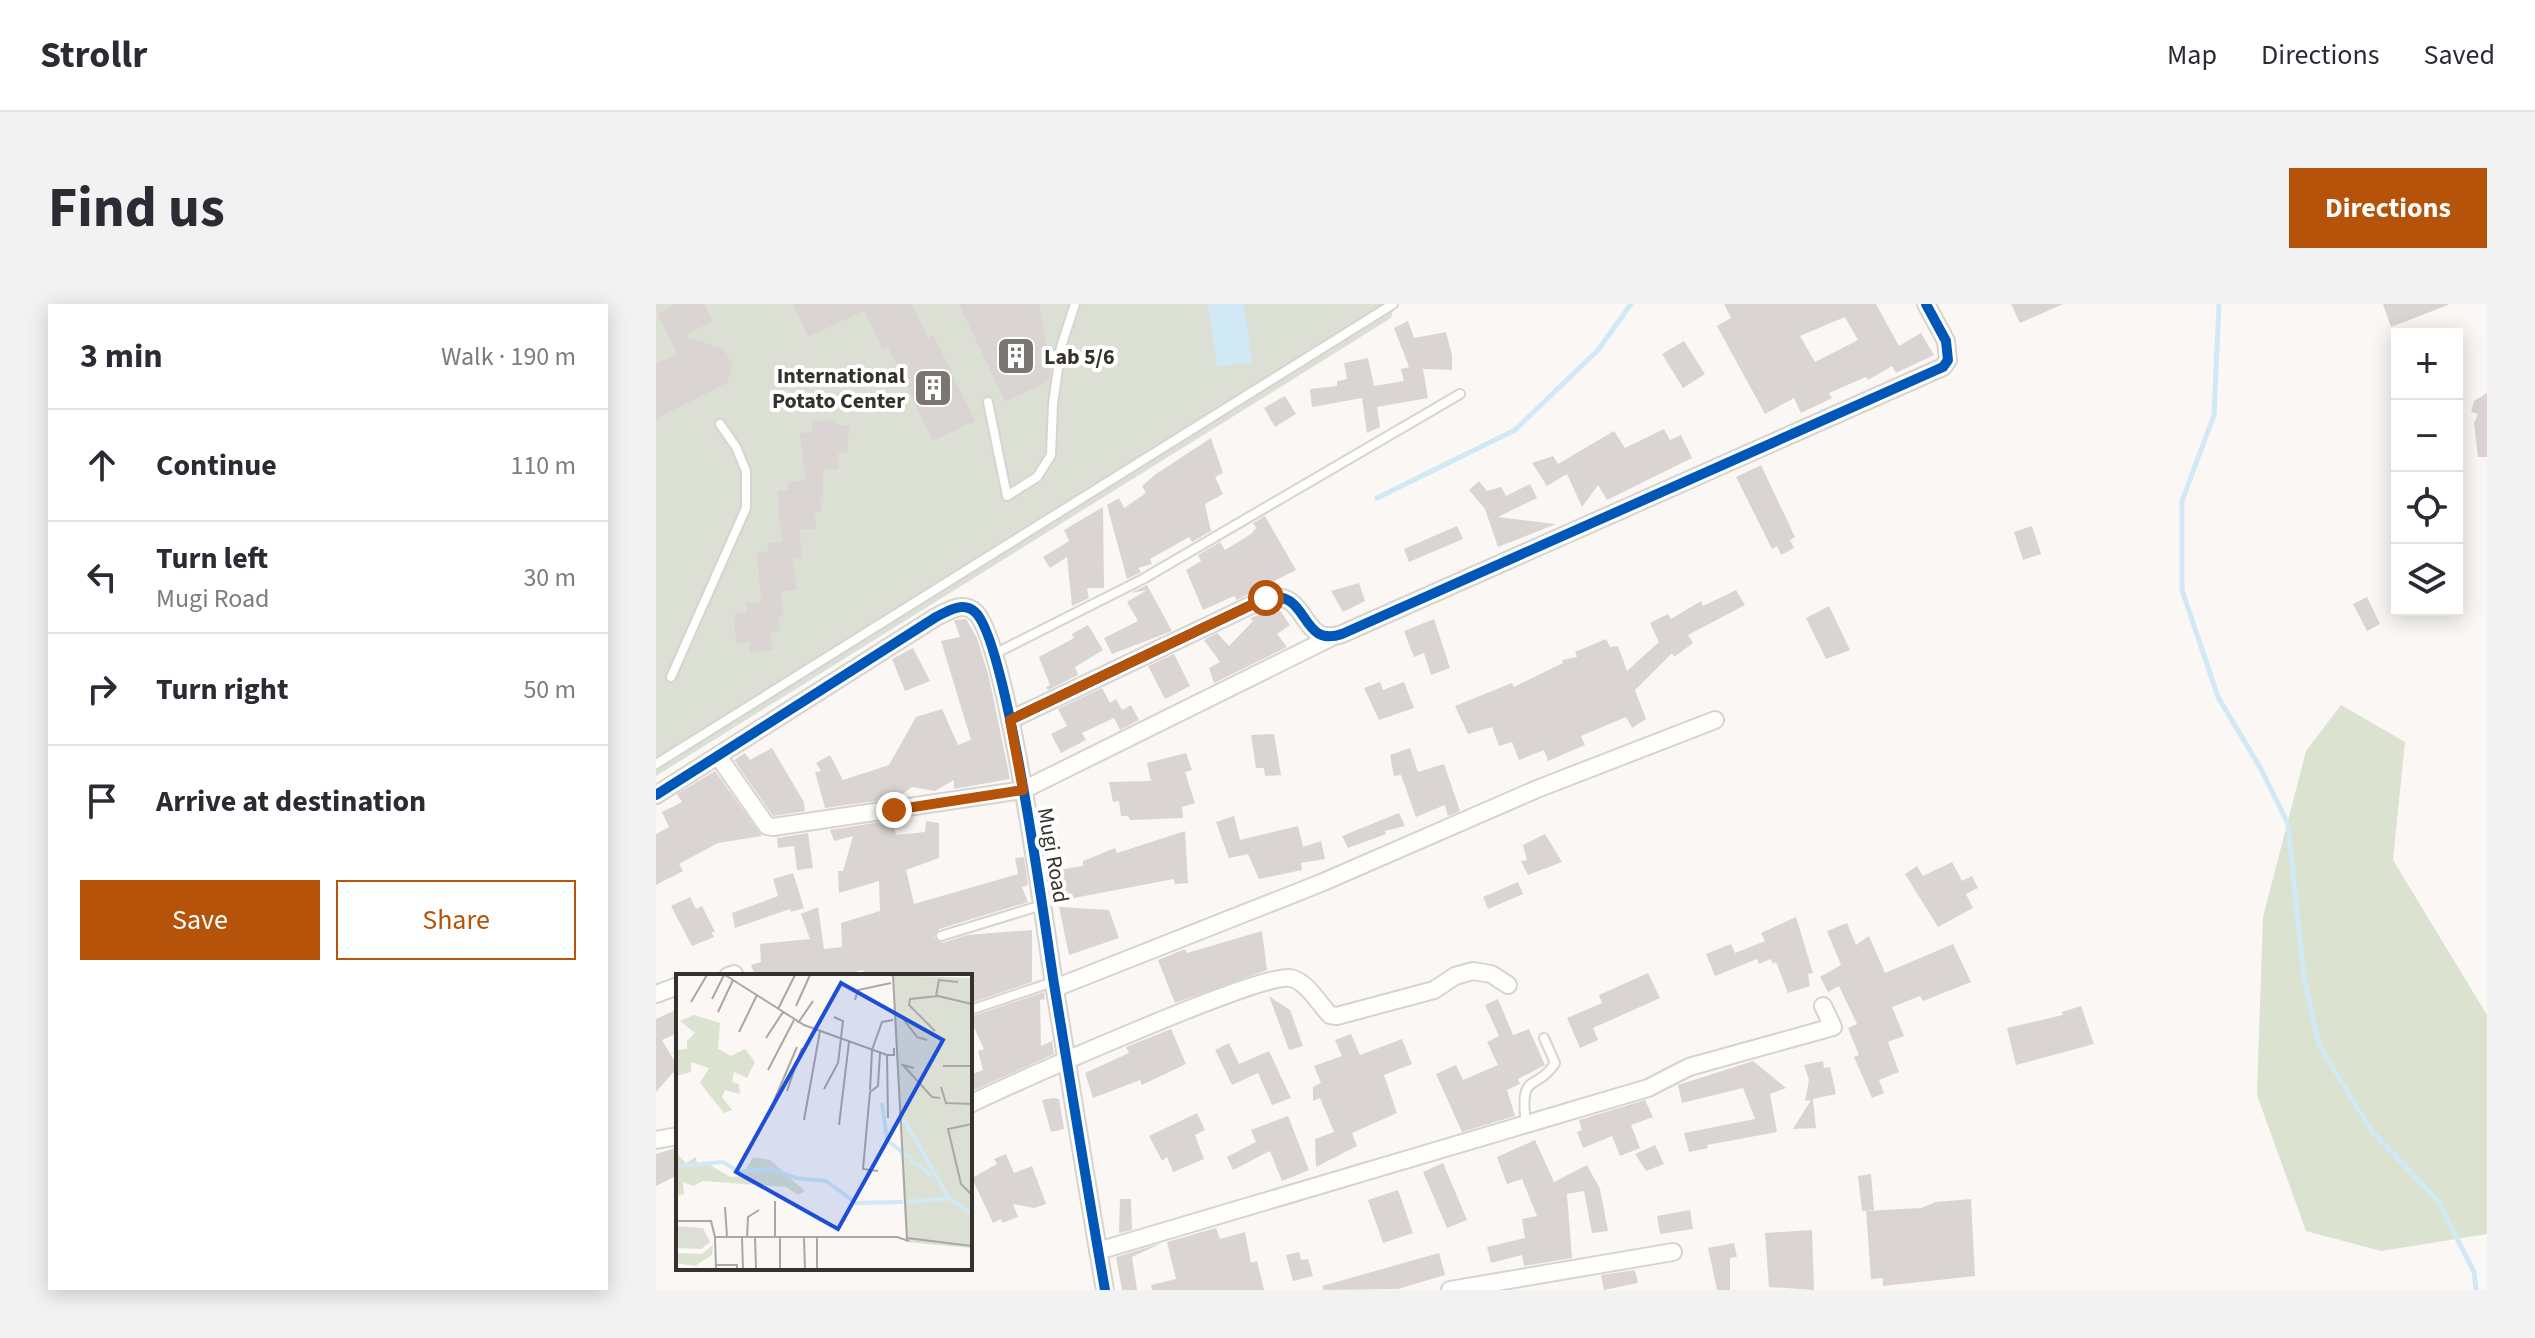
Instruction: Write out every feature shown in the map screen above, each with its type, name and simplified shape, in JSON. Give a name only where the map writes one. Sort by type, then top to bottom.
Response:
[{"type":"street","points":[[718,756],[767,826],[773,827],[1023,790],[1330,638],[1943,367],[1949,352],[1926,304]]},
{"type":"street","points":[[1010,720],[1277,595],[1292,600],[1311,628],[1330,638]]},
{"type":"street","name":"Mugi Road","points":[[656,795],[956,607],[977,613],[993,654],[1010,720],[1105,1290]]},
{"type":"street","points":[[1054,985],[1321,883],[1537,789],[1715,720]]},
{"type":"street","points":[[972,1103],[1254,985],[1286,977],[1302,982],[1330,1015],[1337,1016],[1434,990],[1455,976],[1473,971],[1491,974],[1508,985]]},
{"type":"street","points":[[656,994],[676,987]]},
{"type":"street","points":[[1098,1251],[1648,1088],[1689,1067],[1833,1027],[1823,1006]]},
{"type":"street","points":[[656,1140],[676,1136]]},
{"type":"street","points":[[1450,1290],[1673,1252]]},
{"type":"lane","points":[[988,402],[1007,496],[1037,477],[1051,455],[1053,404],[1061,347],[1075,304]]},
{"type":"lane","points":[[656,764],[1045,518],[1182,438],[1393,304]]},
{"type":"lane","points":[[993,654],[1120,592],[1460,394]]},
{"type":"lane","points":[[671,677],[746,508],[746,471],[736,447],[720,424]]},
{"type":"lane","points":[[941,936],[1042,904]]},
{"type":"lane","points":[[972,1009],[1054,985]]},
{"type":"lane","points":[[1526,1124],[1523,1096],[1529,1081],[1555,1066],[1544,1038]]},
{"type":"shaded area","points":[[656,304],[1395,304],[1391,318],[656,776]]},
{"type":"green space","points":[[2341,705],[2405,742],[2393,860],[2487,1015],[2487,1234],[2381,1251],[2306,1231],[2257,1095],[2263,917],[2306,751]]},
{"type":"water","points":[[1208,304],[1244,304],[1252,362],[1217,367]]},
{"type":"building","points":[[676,304],[704,304],[713,321],[684,336],[724,349],[733,365],[727,383],[656,419],[656,364],[677,353],[657,314]]},
{"type":"building","points":[[793,304],[911,304],[928,337],[933,335],[975,421],[933,441],[888,347],[883,349],[864,311],[808,337]]},
{"type":"building","name":"Lab 5/6","points":[[959,304],[1039,304],[1051,370],[1049,381],[1005,402]]},
{"type":"building","points":[[1724,304],[1876,304],[1899,346],[1921,333],[1934,355],[1896,373],[1892,366],[1868,380],[1866,377],[1829,393],[1832,398],[1801,413],[1794,398],[1765,414],[1717,326],[1731,318]],"holes":[[[1845,317],[1858,340],[1815,362],[1800,336]]]},
{"type":"building","points":[[2011,304],[2063,304],[2020,323]]},
{"type":"building","points":[[2383,304],[2448,304],[2448,305],[2391,327]]},
{"type":"building","points":[[1408,321],[1414,338],[1446,332],[1452,355],[1452,370],[1423,369],[1428,398],[1377,407],[1380,427],[1367,433],[1362,398],[1312,407],[1310,389],[1337,386],[1337,381],[1347,379],[1344,363],[1368,358],[1374,386],[1404,381],[1401,369],[1409,367],[1394,328]]},
{"type":"building","points":[[1684,341],[1705,374],[1683,388],[1662,354]]},
{"type":"building","points":[[2487,393],[2487,457],[2478,457],[2474,423],[2478,414],[2471,412],[2474,401]]},
{"type":"building","points":[[1285,396],[1296,414],[1275,427],[1264,408]]},
{"type":"building","points":[[835,420],[836,425],[849,426],[847,453],[838,453],[839,469],[823,470],[822,511],[815,512],[816,529],[800,530],[801,558],[793,558],[797,590],[781,592],[784,617],[779,616],[781,631],[771,632],[773,650],[750,652],[749,642],[736,643],[734,614],[747,613],[746,603],[761,602],[757,552],[769,551],[768,543],[782,542],[777,491],[789,490],[788,482],[805,480],[800,433],[812,432],[812,422]]},
{"type":"building","points":[[1664,429],[1670,440],[1681,435],[1692,458],[1607,500],[1598,485],[1582,507],[1567,474],[1547,486],[1532,463],[1553,456],[1558,464],[1614,431],[1625,448]]},
{"type":"building","points":[[1211,438],[1223,473],[1215,477],[1223,494],[1205,504],[1211,531],[1192,542],[1189,537],[1150,559],[1152,564],[1138,568],[1141,572],[1127,579],[1107,505],[1119,498],[1124,508],[1146,493],[1142,486],[1156,474]]},
{"type":"building","points":[[1761,465],[1795,537],[1790,540],[1794,548],[1781,555],[1777,546],[1772,549],[1736,477]]},
{"type":"building","points":[[1479,481],[1487,491],[1501,487],[1506,496],[1530,484],[1537,498],[1498,517],[1556,524],[1498,547],[1485,509],[1469,490]]},
{"type":"building","points":[[1103,507],[1104,588],[1087,588],[1089,598],[1072,606],[1067,557],[1050,568],[1043,557],[1069,541],[1064,530]]},
{"type":"building","points":[[1265,516],[1296,570],[1237,600],[1234,596],[1203,610],[1186,570],[1201,561],[1198,555],[1220,542],[1225,550],[1251,534],[1256,528],[1253,523]]},
{"type":"building","points":[[1457,526],[1463,539],[1409,562],[1404,549]]},
{"type":"building","points":[[2032,526],[2041,554],[2023,560],[2014,532]]},
{"type":"building","points":[[1359,583],[1365,601],[1343,612],[1331,591]]},
{"type":"building","points":[[1147,585],[1172,631],[1112,654],[1104,638],[1138,621],[1127,602],[1147,590],[1131,593]]},
{"type":"building","points":[[1736,590],[1745,605],[1688,635],[1693,643],[1674,657],[1672,653],[1635,690],[1646,719],[1632,728],[1626,717],[1581,736],[1585,745],[1548,761],[1544,750],[1519,760],[1512,742],[1499,746],[1492,727],[1468,734],[1455,706],[1512,683],[1514,687],[1563,663],[1562,660],[1577,657],[1575,652],[1606,639],[1610,647],[1618,646],[1627,671],[1659,642],[1650,623],[1668,614],[1671,619],[1701,601],[1703,606]]},
{"type":"building","points":[[2367,597],[2380,624],[2367,631],[2353,604]]},
{"type":"building","points":[[1829,606],[1850,650],[1826,659],[1806,618]]},
{"type":"building","points":[[1278,608],[1290,625],[1277,634],[1287,647],[1214,683],[1209,668],[1220,662],[1204,640],[1217,633],[1229,646],[1253,621],[1250,618]]},
{"type":"building","points":[[966,619],[977,638],[989,677],[1010,779],[954,789],[954,780],[935,791],[912,787],[897,798],[825,808],[815,772],[821,771],[816,763],[830,755],[843,780],[889,765],[916,717],[942,709],[958,745],[971,740],[941,641],[960,637],[954,620]]},
{"type":"building","points":[[1434,619],[1450,668],[1431,675],[1424,653],[1414,657],[1404,631]]},
{"type":"building","points":[[1088,625],[1103,650],[1075,667],[1078,675],[1048,690],[1046,687],[1050,685],[1039,657],[1074,638],[1072,634]]},
{"type":"building","points":[[913,648],[930,681],[905,691],[892,659]]},
{"type":"building","points":[[1174,654],[1190,686],[1165,699],[1148,666]]},
{"type":"building","points":[[1380,682],[1383,690],[1404,682],[1414,708],[1379,720],[1364,688]]},
{"type":"building","points":[[1102,688],[1110,703],[1116,699],[1122,710],[1131,705],[1139,720],[1120,730],[1114,718],[1082,733],[1086,740],[1061,753],[1051,734],[1067,726],[1058,709]]},
{"type":"building","points":[[1274,734],[1281,775],[1265,776],[1264,768],[1256,768],[1251,735]]},
{"type":"building","points":[[772,748],[804,802],[805,811],[773,816],[734,760],[745,753],[750,760]]},
{"type":"building","points":[[1410,748],[1418,772],[1444,764],[1460,811],[1448,816],[1445,805],[1416,817],[1401,775],[1394,776],[1390,755]]},
{"type":"building","points":[[1186,753],[1192,770],[1185,772],[1195,803],[1182,807],[1183,818],[1130,820],[1128,816],[1121,816],[1119,801],[1113,802],[1109,782],[1151,781],[1147,763]]},
{"type":"building","points":[[715,771],[762,836],[718,843],[679,864],[683,871],[656,885],[656,834],[669,827],[662,812],[682,802],[677,794]]},
{"type":"building","points":[[1399,813],[1405,826],[1385,831],[1386,834],[1348,848],[1342,836]]},
{"type":"building","points":[[1234,816],[1240,840],[1298,826],[1303,847],[1321,841],[1325,859],[1301,863],[1302,870],[1259,879],[1248,854],[1229,858],[1216,822]]},
{"type":"building","points":[[893,820],[896,835],[925,832],[926,821],[939,823],[939,858],[906,870],[914,904],[1018,874],[1015,858],[1024,857],[1028,885],[1022,887],[1028,902],[939,929],[934,937],[942,943],[967,935],[1032,930],[1032,982],[972,1002],[972,974],[864,974],[863,970],[844,974],[754,974],[751,965],[761,962],[760,944],[810,939],[801,914],[818,907],[824,949],[842,947],[841,923],[880,911],[879,881],[839,893],[838,871],[843,871],[853,836],[834,841],[830,830]]},
{"type":"building","points":[[1185,831],[1188,883],[1175,884],[1174,879],[1058,901],[1052,871],[1083,866],[1083,861],[1115,848],[1117,853]]},
{"type":"building","points":[[808,833],[813,868],[797,870],[794,846],[778,848],[777,838]]},
{"type":"building","points":[[1545,834],[1562,862],[1528,875],[1521,861],[1527,860],[1523,845]]},
{"type":"building","points":[[1952,862],[1962,881],[1972,876],[1978,888],[1966,894],[1973,908],[1938,927],[1905,874],[1917,866],[1923,876]]},
{"type":"building","points":[[793,873],[804,908],[791,912],[790,909],[735,928],[732,913],[778,896],[773,879]]},
{"type":"building","points":[[1518,882],[1523,894],[1488,909],[1483,897]]},
{"type":"building","points":[[690,897],[696,909],[702,906],[715,932],[711,932],[714,937],[692,946],[671,906]]},
{"type":"building","points":[[1059,907],[1109,910],[1119,938],[1069,955]]},
{"type":"building","points":[[1796,917],[1813,973],[1808,974],[1810,986],[1788,993],[1776,962],[1773,964],[1771,959],[1759,964],[1757,959],[1715,976],[1706,954],[1731,944],[1735,953],[1765,941],[1761,933]]},
{"type":"building","points":[[1847,923],[1856,945],[1869,936],[1885,973],[1953,944],[1971,982],[1923,1001],[1920,996],[1892,1007],[1904,1036],[1888,1042],[1899,1072],[1879,1080],[1884,1093],[1872,1098],[1854,1057],[1859,1055],[1848,1028],[1857,1024],[1839,986],[1828,992],[1820,977],[1841,965],[1827,931]]},
{"type":"building","points":[[1262,931],[1267,970],[1175,1003],[1158,960],[1185,949],[1187,953]]},
{"type":"building","points":[[1648,973],[1660,998],[1593,1028],[1598,1040],[1580,1048],[1567,1018],[1602,1003],[1599,995]]},
{"type":"building","points":[[1044,992],[1045,999],[1040,1000],[1041,1046],[1052,1041],[1054,1054],[972,1091],[972,1074],[983,1070],[978,1051],[984,1049],[972,1025],[972,1016]]},
{"type":"building","points":[[1269,996],[1290,1010],[1303,1046],[1289,1050]]},
{"type":"building","points":[[1498,999],[1513,1035],[1529,1029],[1545,1065],[1518,1079],[1520,1084],[1507,1090],[1515,1116],[1462,1132],[1436,1074],[1456,1065],[1463,1080],[1498,1065],[1487,1042],[1499,1036],[1485,1005]]},
{"type":"building","points":[[2081,1006],[2094,1044],[2016,1065],[2007,1028],[2063,1015],[2062,1012]]},
{"type":"building","points":[[676,1010],[676,1034],[662,1040],[676,1064],[676,1069],[656,1092],[656,1019]]},
{"type":"building","points":[[1171,1029],[1186,1064],[1142,1085],[1140,1080],[1093,1098],[1085,1073],[1129,1053],[1126,1047]]},
{"type":"building","points":[[1351,1034],[1360,1055],[1402,1039],[1412,1064],[1384,1075],[1397,1113],[1352,1133],[1357,1146],[1316,1167],[1315,1139],[1334,1132],[1320,1098],[1313,1101],[1313,1087],[1321,1083],[1314,1066],[1342,1056],[1335,1040]]},
{"type":"building","points":[[1229,1043],[1239,1064],[1269,1051],[1291,1098],[1272,1105],[1258,1073],[1232,1085],[1215,1050]]},
{"type":"building","points":[[1753,1061],[1786,1088],[1770,1094],[1777,1132],[1707,1145],[1708,1148],[1689,1152],[1684,1133],[1755,1119],[1743,1088],[1682,1103],[1678,1085]]},
{"type":"building","points":[[1823,1061],[1824,1068],[1830,1067],[1836,1094],[1813,1099],[1816,1128],[1793,1129],[1811,1100],[1805,1101],[1809,1080],[1804,1065]]},
{"type":"building","points":[[1059,1099],[1064,1129],[1051,1132],[1042,1100]]},
{"type":"building","points":[[1645,1100],[1653,1117],[1631,1125],[1640,1148],[1620,1156],[1612,1136],[1583,1148],[1577,1132],[1582,1130],[1579,1120]]},
{"type":"building","points":[[1197,1113],[1205,1130],[1195,1135],[1204,1159],[1173,1172],[1167,1157],[1162,1161],[1149,1136]]},
{"type":"building","points":[[1288,1116],[1309,1170],[1282,1181],[1270,1151],[1233,1170],[1227,1157],[1256,1142],[1251,1130]]},
{"type":"building","points":[[1535,1140],[1554,1182],[1587,1165],[1600,1189],[1608,1231],[1592,1233],[1584,1191],[1567,1194],[1572,1258],[1524,1266],[1522,1255],[1491,1263],[1487,1247],[1525,1238],[1522,1219],[1537,1216],[1522,1179],[1507,1184],[1497,1157]]},
{"type":"building","points":[[1655,1145],[1664,1164],[1646,1171],[1635,1154]]},
{"type":"building","points":[[676,1148],[676,1176],[656,1186],[656,1154]]},
{"type":"building","points":[[1006,1154],[1014,1173],[1032,1166],[1046,1204],[1034,1208],[1013,1204],[1018,1217],[993,1223],[972,1178],[997,1164],[994,1159]]},
{"type":"building","points":[[1443,1163],[1467,1220],[1447,1228],[1423,1172]]},
{"type":"building","points":[[1871,1174],[1874,1210],[1862,1211],[1858,1176]]},
{"type":"building","points":[[1398,1190],[1413,1233],[1383,1243],[1368,1200]]},
{"type":"building","points":[[1120,1199],[1131,1199],[1132,1230],[1119,1233]]},
{"type":"building","points":[[1971,1199],[1975,1276],[1883,1286],[1883,1278],[1871,1279],[1866,1211],[1921,1208],[1936,1202]]},
{"type":"building","points":[[1690,1210],[1693,1229],[1660,1234],[1657,1216]]},
{"type":"building","points":[[1216,1228],[1220,1239],[1245,1232],[1251,1263],[1257,1261],[1264,1290],[1152,1290],[1151,1285],[1176,1279],[1167,1242]]},
{"type":"building","points":[[1812,1230],[1814,1290],[1769,1287],[1765,1233]]},
{"type":"building","points":[[1162,1243],[1132,1257],[1137,1290],[1122,1290],[1116,1257]]},
{"type":"building","points":[[1734,1243],[1737,1257],[1730,1258],[1730,1290],[1717,1290],[1708,1248]]},
{"type":"building","points":[[1299,1252],[1301,1260],[1308,1259],[1313,1276],[1293,1281],[1286,1255]]},
{"type":"building","points":[[1439,1253],[1445,1275],[1398,1289],[1323,1290],[1322,1286]]},
{"type":"building","points":[[1635,1270],[1638,1283],[1604,1290],[1601,1275]]},
{"type":"waterway","points":[[1377,498],[1515,430],[1598,350],[1631,304]]},
{"type":"waterway","points":[[2219,304],[2214,415],[2182,501],[2182,590],[2218,697],[2261,769],[2288,824],[2304,978],[2319,1045],[2371,1130],[2438,1201],[2474,1272],[2476,1290]]},
{"type":"cycle path","points":[[1010,720],[1266,598],[1280,597],[1290,602],[1318,633],[1328,636],[1342,634],[1943,367],[1948,360],[1946,341],[1926,304]]},
{"type":"cycle path","points":[[656,795],[936,617],[961,607],[975,612],[987,634],[1000,674],[1012,727],[1105,1290]]},
{"type":"place","name":"Lab 5/6","points":[[1016,356]]},
{"type":"place","name":"International Potato Center","points":[[933,388]]},
{"type":"route","points":[[894,810],[1023,790],[1010,720],[1266,598]]}]
